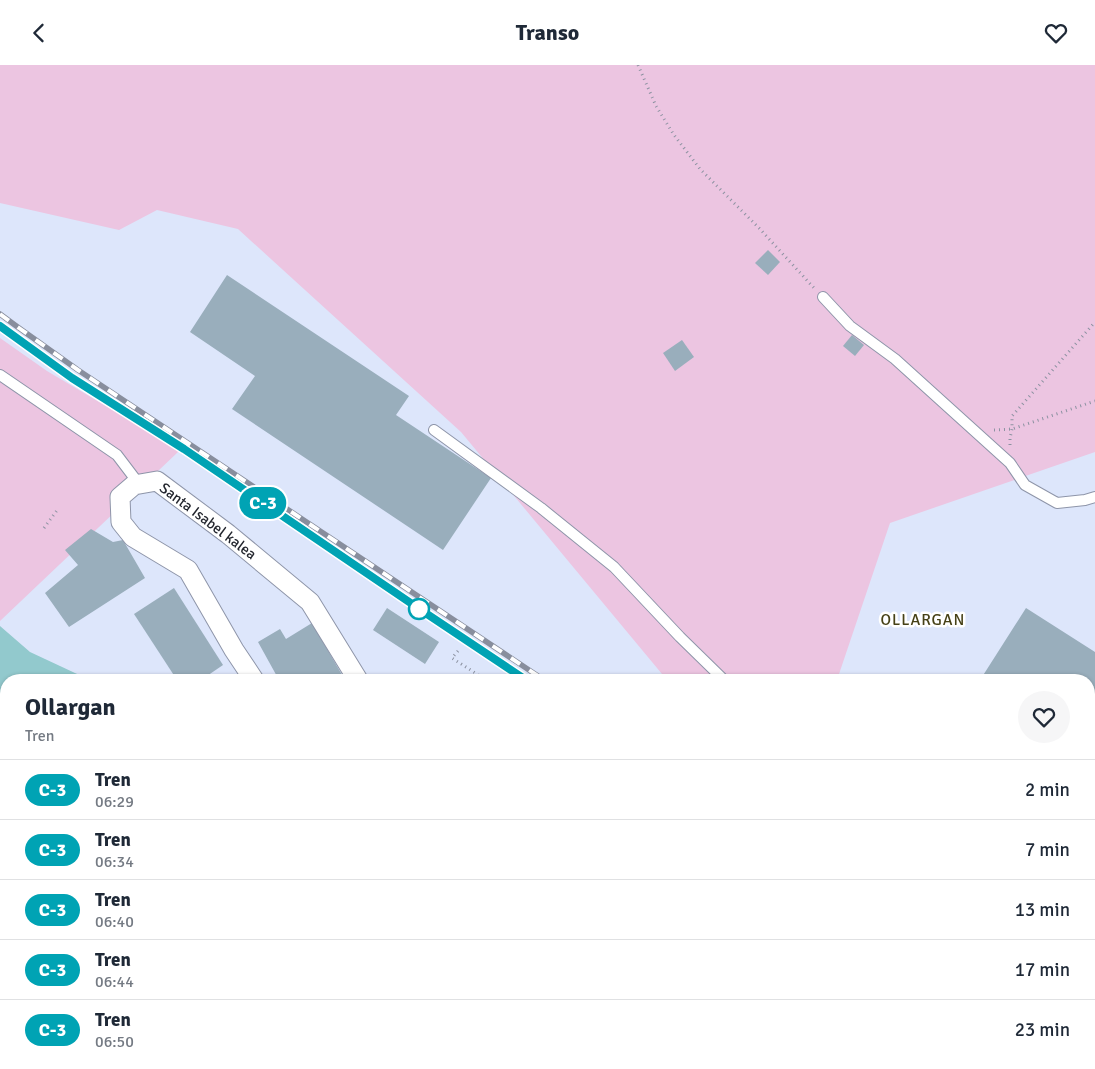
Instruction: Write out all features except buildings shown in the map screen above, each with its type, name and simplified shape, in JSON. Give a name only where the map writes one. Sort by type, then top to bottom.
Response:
[{"type":"street","name":"Santa Isabel kalea","points":[[250,674],[188,571],[133,537],[121,522],[120,497],[134,485],[157,481],[228,535],[310,602],[354,674]]},
{"type":"lane","points":[[823,297],[850,326],[895,359],[1010,463],[1025,485],[1057,503],[1085,501],[1095,497]]},
{"type":"lane","points":[[0,375],[117,455],[139,484]]},
{"type":"lane","points":[[434,430],[541,508],[614,567],[718,674]]},
{"type":"path","points":[[638,65],[656,106],[674,135],[700,169],[759,228],[823,297]]},
{"type":"path","points":[[1095,322],[1012,416],[1012,429],[1095,401]]},
{"type":"path","points":[[44,528],[58,509]]},
{"type":"path","points":[[458,651],[452,658],[477,674]]},
{"type":"shaded area","points":[[0,65],[1095,65],[1095,452],[890,523],[839,674],[662,674],[461,432],[238,229],[157,210],[119,230],[0,203]]},
{"type":"shaded area","points":[[0,338],[47,371],[153,434],[165,437],[184,449],[178,452],[0,621]]},
{"type":"shaded area","points":[[0,626],[30,652],[77,674],[0,674]]},
{"type":"railway","points":[[0,314],[78,370],[535,674]]},
{"type":"railway","points":[[0,326],[68,374],[185,450],[517,674]]},
{"type":"train","name":"C-3","points":[[0,326],[72,378],[184,449],[517,674]]},
{"type":"district","name":"OLLARGAN","points":[[923,620]]}]
